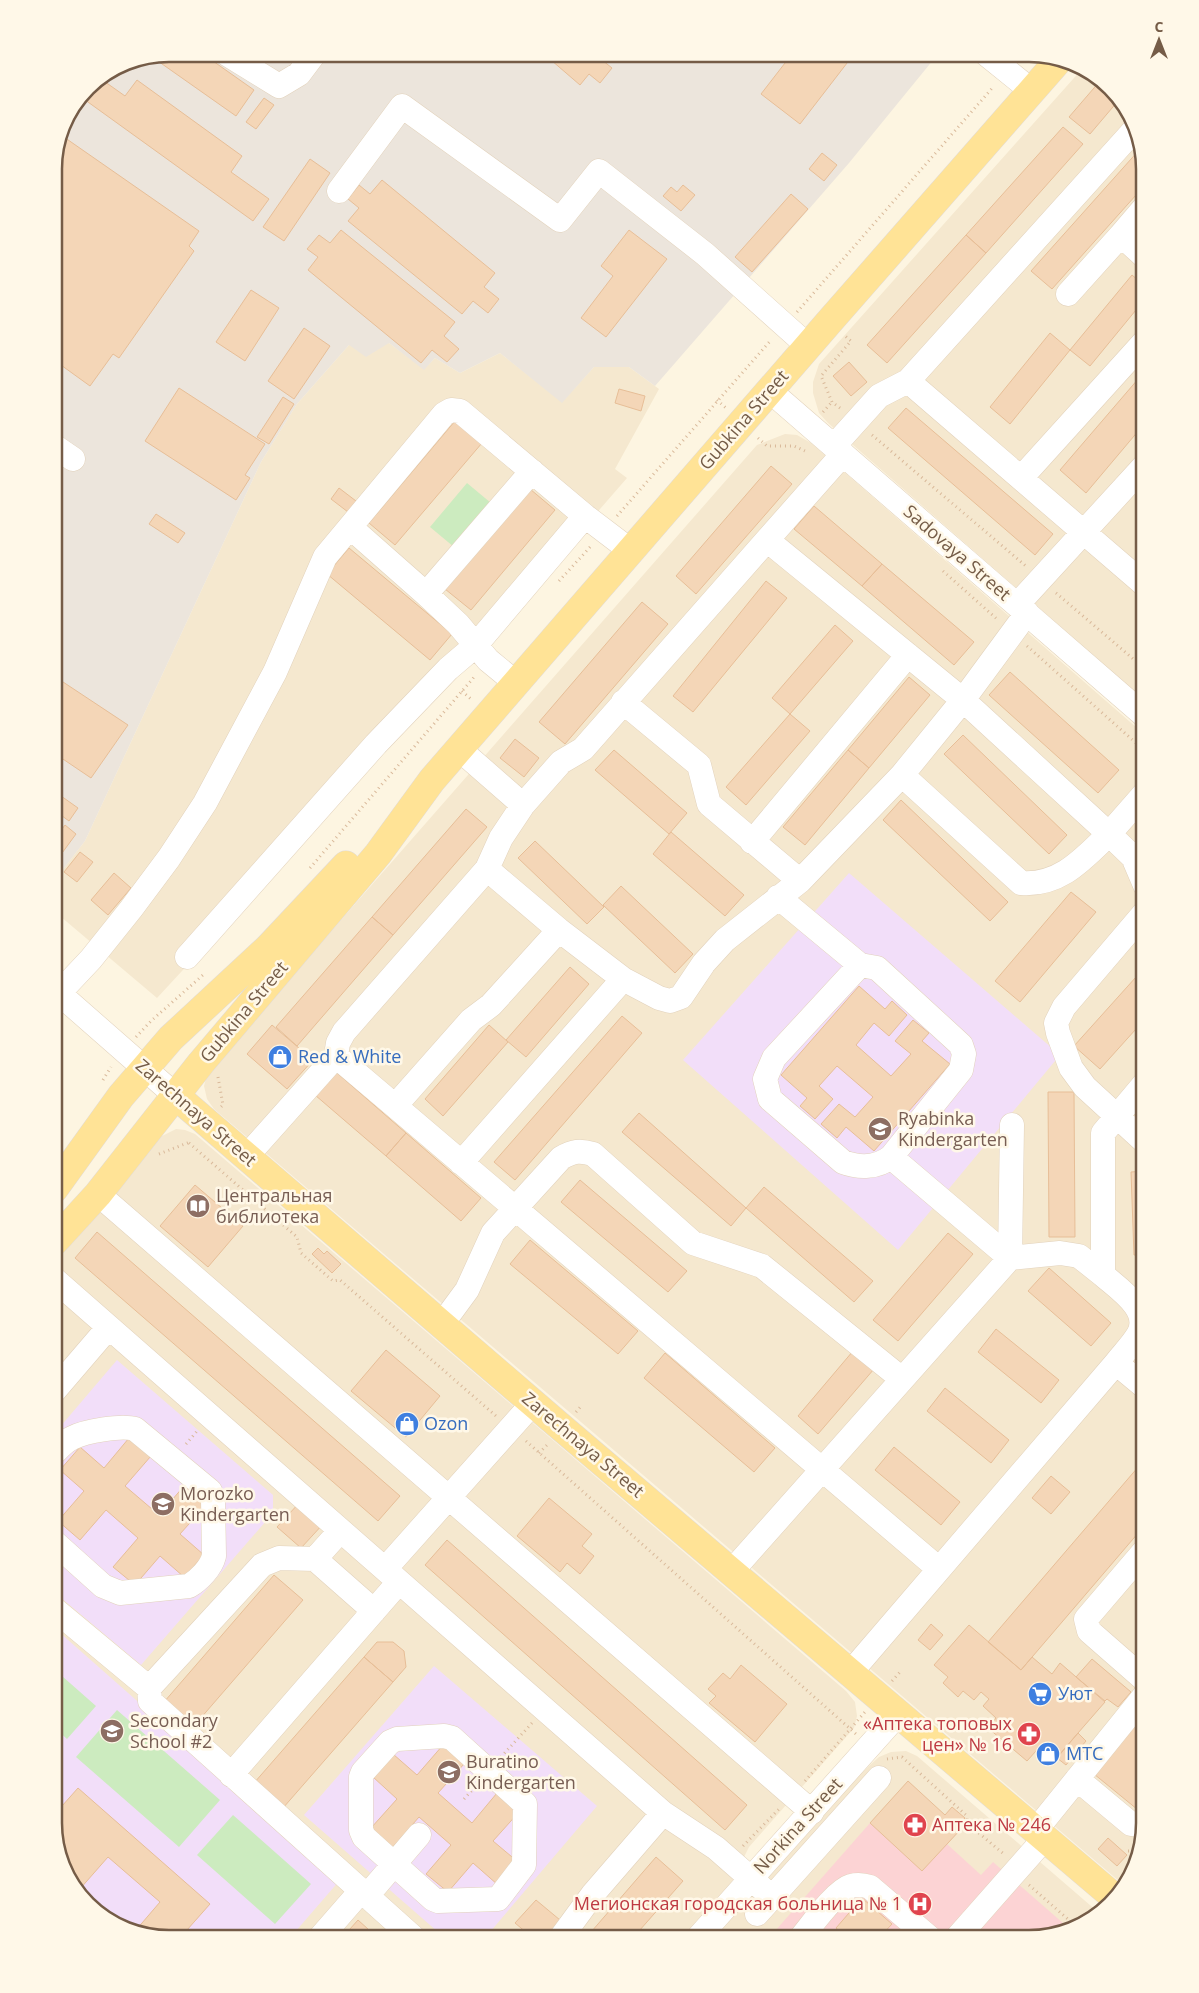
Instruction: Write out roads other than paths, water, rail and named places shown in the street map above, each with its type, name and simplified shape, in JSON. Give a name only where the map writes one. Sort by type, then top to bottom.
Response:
[{"type":"main road","name":"Gubkina Street","points":[[62,1233],[98,1194],[176,1096],[378,854],[432,780],[1054,66]]},
{"type":"main road","name":"Gubkina Street","points":[[62,1177],[121,1096],[184,1024],[268,948],[367,842],[432,780]]},
{"type":"main road","name":"Zarechnaya Street","points":[[176,1096],[533,1403],[1110,1893]]},
{"type":"street","points":[[242,63],[279,86],[300,74],[308,63]]},
{"type":"street","points":[[997,63],[1032,91]]},
{"type":"street","points":[[339,191],[402,106],[560,220],[599,171],[705,254],[808,346]]},
{"type":"street","points":[[246,1157],[336,1056],[338,1043],[344,1032],[487,869],[501,838],[523,805],[561,762],[583,749],[767,540],[836,456],[856,422],[879,396],[908,381],[1131,134]]},
{"type":"street","points":[[1068,294],[1136,218]]},
{"type":"street","points":[[1121,235],[1136,249]]},
{"type":"street","points":[[1022,478],[1136,351]]},
{"type":"street","points":[[908,381],[1136,577]]},
{"type":"street","name":"Sadovaya Street","points":[[770,391],[836,456],[1022,610],[1136,708]]},
{"type":"street","points":[[63,985],[91,959],[131,909],[169,858],[205,803],[276,672],[302,615],[318,570],[350,526],[444,414],[452,410],[460,411],[585,516],[631,551]]},
{"type":"street","points":[[63,453],[73,460]]},
{"type":"street","points":[[426,594],[532,471]]},
{"type":"street","points":[[487,869],[558,930],[623,979],[659,998],[670,1001],[681,997],[704,963],[726,940],[800,880],[902,775],[963,700],[1012,633],[1022,610],[1041,580],[1136,475]]},
{"type":"street","points":[[187,957],[376,744],[448,669],[482,653],[585,516]]},
{"type":"street","points":[[350,526],[458,624],[482,653],[516,683]]},
{"type":"street","points":[[767,540],[963,700],[1109,834],[1133,857],[1136,864]]},
{"type":"street","points":[[752,842],[908,655]]},
{"type":"street","points":[[623,702],[699,765],[709,804],[752,842],[800,880]]},
{"type":"street","points":[[459,749],[523,805]]},
{"type":"street","points":[[902,775],[1021,883],[1034,884],[1062,876],[1075,867],[1109,834],[1136,803]]},
{"type":"street","points":[[778,896],[860,965],[877,968],[961,1045],[964,1054],[961,1070],[891,1157],[877,1166],[851,1165],[843,1162],[770,1099],[765,1079],[774,1058],[860,965]]},
{"type":"street","points":[[1136,923],[1064,1007],[1056,1023],[1071,1068],[1085,1087],[1136,1134]]},
{"type":"street","points":[[395,1106],[471,1020],[491,1005],[558,930]]},
{"type":"street","points":[[461,1163],[623,979]]},
{"type":"street","name":"Zarechnaya Street","points":[[62,997],[176,1096]]},
{"type":"street","points":[[336,1056],[939,1570]]},
{"type":"street","points":[[1103,1275],[1103,1133],[1136,1093]]},
{"type":"street","points":[[732,1571],[1010,1258],[1012,1125]]},
{"type":"street","points":[[442,1324],[467,1290],[494,1233],[561,1158],[571,1152],[581,1150],[593,1154],[693,1243],[762,1266],[902,1379]]},
{"type":"street","points":[[891,1157],[1010,1258],[1060,1253],[1079,1256],[1103,1275],[1136,1306]]},
{"type":"street","points":[[98,1194],[812,1812]]},
{"type":"street","points":[[62,1287],[663,1813],[716,1848],[750,1878],[764,1906],[879,1778]]},
{"type":"street","points":[[62,1381],[108,1328]]},
{"type":"street","points":[[851,1672],[1116,1363],[1136,1337]]},
{"type":"street","points":[[1116,1363],[1136,1380]]},
{"type":"street","points":[[231,1774],[374,1611],[392,1576],[450,1498],[533,1403]]},
{"type":"street","points":[[62,1446],[71,1438],[126,1426],[135,1429],[210,1492],[213,1498],[214,1556],[212,1563],[196,1582],[189,1586],[120,1593],[103,1586],[62,1549]]},
{"type":"street","points":[[315,1559],[340,1531]]},
{"type":"street","points":[[149,1688],[262,1565],[279,1558],[315,1559],[374,1611]]},
{"type":"street","points":[[1136,1561],[1086,1619],[1089,1632],[1136,1672]]},
{"type":"street","points":[[62,1617],[149,1688],[150,1701],[405,1930]]},
{"type":"street","points":[[964,1930],[1016,1871],[1077,1779],[1136,1705]]},
{"type":"street","name":"Norkina Street","points":[[705,1930],[899,1713]]},
{"type":"street","points":[[444,1736],[452,1738],[525,1804],[527,1810],[524,1865],[498,1899],[438,1901],[433,1899],[394,1864],[364,1837],[361,1830],[361,1778],[363,1772],[390,1742],[444,1736]]},
{"type":"street","points":[[1077,1779],[1131,1824],[1136,1825]]},
{"type":"street","points":[[567,1930],[593,1894],[663,1813]]},
{"type":"street","points":[[327,1930],[394,1864],[419,1835]]},
{"type":"street","points":[[808,1930],[841,1892],[851,1886],[862,1885],[870,1887],[920,1930]]},
{"type":"place","name":"Red & White","points":[[280,1057]]},
{"type":"place","name":"Ryabinka Kindergarten","points":[[880,1129]]},
{"type":"place","name":"Центральная библиотека","points":[[198,1206]]},
{"type":"place","name":"Ozon","points":[[407,1424]]},
{"type":"place","name":"Morozko Kindergarten","points":[[163,1504]]},
{"type":"place","name":"Уют","points":[[1040,1694]]},
{"type":"place","name":"Secondary School #2","points":[[112,1731]]},
{"type":"place","name":"«Аптека топовых цен» № 16","points":[[1029,1734]]},
{"type":"place","name":"МТС","points":[[1048,1754]]},
{"type":"place","name":"Buratino Kindergarten","points":[[449,1772]]},
{"type":"place","name":"Аптека № 246","points":[[915,1825]]},
{"type":"place","name":"Мегионская городская больница № 1","points":[[920,1904]]}]
